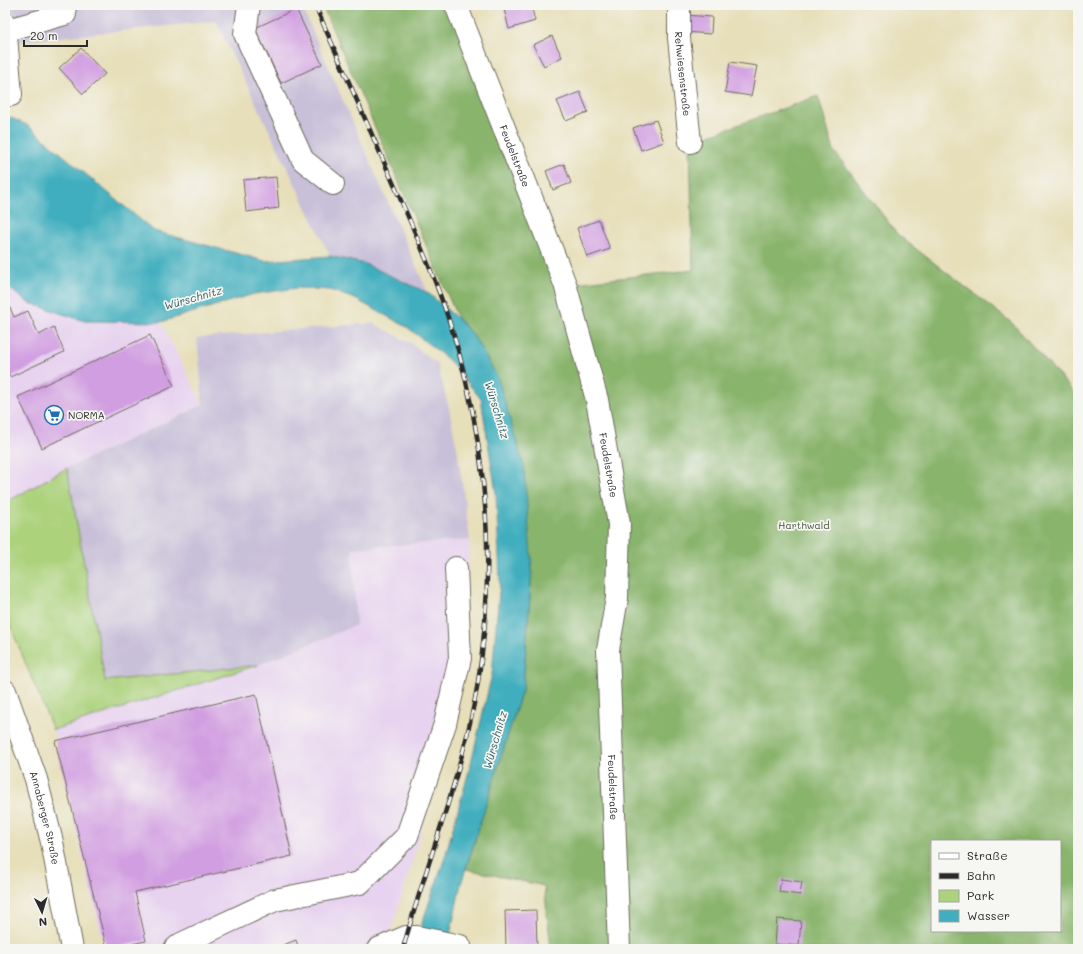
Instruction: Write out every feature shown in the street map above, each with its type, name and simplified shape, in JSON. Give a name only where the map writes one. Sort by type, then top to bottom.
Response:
[{"type":"street","points":[[249,5],[245,34],[302,160],[332,184]]},
{"type":"street","name":"Feudelstraße","points":[[456,5],[565,284],[597,400],[619,524],[617,598],[608,650],[619,949]]},
{"type":"street","name":"Rehwiesenstraße","points":[[679,5],[679,38],[690,142]]},
{"type":"street","points":[[11,95],[6,27],[65,14]]},
{"type":"street","points":[[175,949],[181,944],[275,900],[360,883],[407,836],[445,724],[460,658],[456,568]]},
{"type":"street","name":"Annaberger Straße","points":[[5,691],[36,779],[52,842],[72,949]]},
{"type":"street","points":[[378,949],[406,938],[417,937],[460,946]]},
{"type":"shaded area","points":[[5,5],[301,5],[428,293],[365,264],[330,256],[216,21],[13,42],[5,12]]},
{"type":"shaded area","points":[[5,285],[27,302],[84,321],[161,322],[203,405],[67,468],[5,503]]},
{"type":"shaded area","points":[[373,323],[412,344],[437,364],[449,408],[458,453],[470,540],[352,548],[356,625],[258,665],[105,681],[67,468],[203,405],[197,338]]},
{"type":"shaded area","points":[[470,540],[457,713],[389,939],[365,949],[105,949],[53,730],[258,665],[356,625],[352,548]]},
{"type":"green space","name":"Harthwald","points":[[322,5],[456,5],[565,284],[693,270],[690,142],[818,96],[834,151],[898,235],[1012,323],[1078,397],[1078,949],[551,949],[544,886],[466,869],[523,687],[532,570],[473,335],[458,319]]},
{"type":"green space","points":[[67,468],[105,681],[258,665],[53,730],[5,613],[5,503]]},
{"type":"water","name":"Würschnitz","points":[[5,115],[27,125],[154,231],[265,261],[330,256],[365,264],[428,293],[458,319],[473,335],[498,378],[524,467],[532,570],[523,687],[461,884],[447,949],[416,949],[420,929],[444,860],[470,767],[492,674],[500,581],[496,493],[481,399],[449,360],[407,327],[355,299],[330,290],[297,288],[254,294],[161,322],[84,321],[27,302],[5,285]]},
{"type":"building","points":[[135,5],[145,5],[145,6],[135,7]]},
{"type":"building","points":[[503,5],[531,5],[535,21],[509,29]]},
{"type":"building","points":[[296,9],[322,64],[281,83],[255,28]]},
{"type":"building","points":[[685,15],[712,17],[711,34],[684,32]]},
{"type":"building","points":[[552,36],[562,57],[544,66],[533,45]]},
{"type":"building","points":[[81,48],[105,74],[83,94],[59,68]]},
{"type":"building","points":[[730,62],[757,66],[751,96],[725,92]]},
{"type":"building","points":[[580,92],[588,112],[566,121],[557,101]]},
{"type":"building","points":[[656,120],[664,142],[641,150],[633,128]]},
{"type":"building","points":[[564,164],[571,183],[553,190],[546,171]]},
{"type":"building","points":[[276,177],[279,208],[246,212],[243,180]]},
{"type":"building","points":[[599,220],[610,249],[587,257],[577,228]]},
{"type":"building","points":[[5,296],[14,317],[28,311],[39,335],[54,327],[64,352],[10,377],[5,366]]},
{"type":"building","points":[[150,335],[174,386],[42,448],[18,397]]},
{"type":"building","points":[[256,694],[292,856],[135,892],[146,941],[107,949],[55,741]]},
{"type":"building","points":[[781,879],[802,882],[800,895],[779,892]]},
{"type":"building","points":[[536,910],[537,949],[506,949],[505,911]]},
{"type":"building","points":[[777,919],[801,921],[799,946],[775,944]]},
{"type":"building","points":[[296,940],[299,949],[273,949]]},
{"type":"railway","points":[[315,5],[415,233],[452,328],[473,414],[484,490],[487,567],[486,606],[478,682],[454,783],[403,949]]},
{"type":"place","name":"NORMA","points":[[54,415]]}]
